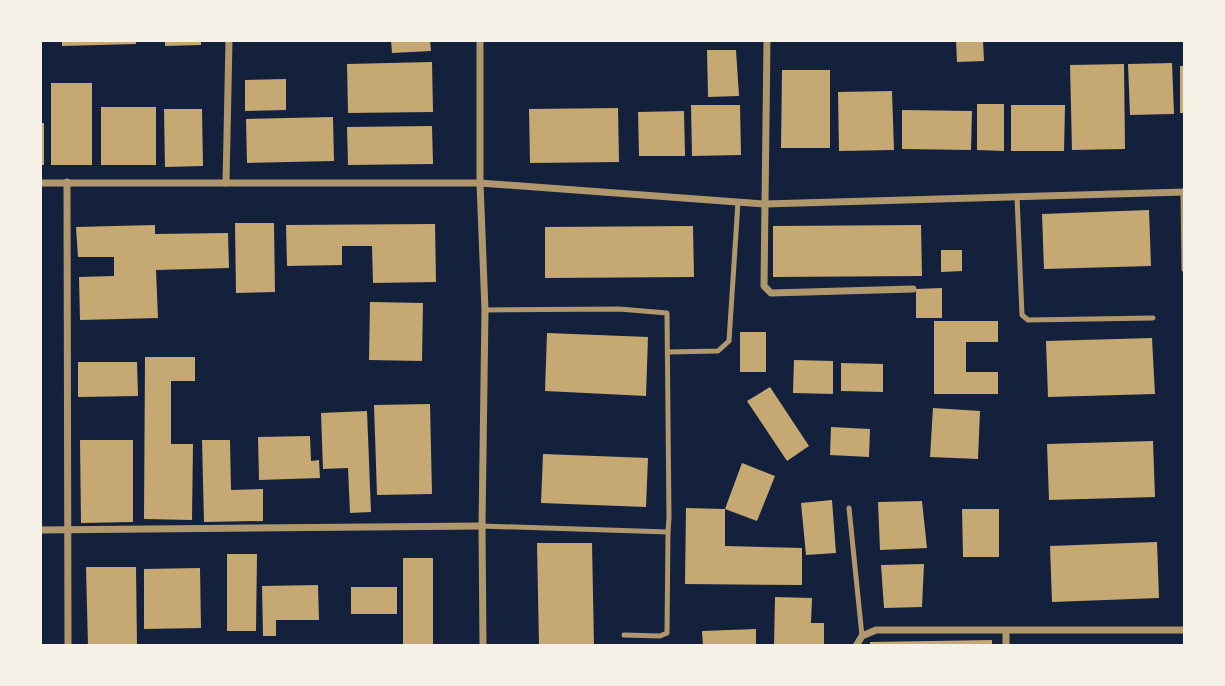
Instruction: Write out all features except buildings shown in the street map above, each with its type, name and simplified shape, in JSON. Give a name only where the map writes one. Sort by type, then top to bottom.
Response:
[{"type":"street","points":[[226,183],[229,40]]},
{"type":"street","points":[[480,40],[480,183],[485,310],[483,646]]},
{"type":"street","points":[[767,40],[764,286],[771,293],[913,289]]},
{"type":"street","points":[[67,182],[68,646]]},
{"type":"street","points":[[40,183],[480,183],[765,204],[1184,192],[1185,269]]},
{"type":"street","points":[[40,530],[482,526]]},
{"type":"street","points":[[856,646],[862,636],[876,630],[1185,630]]},
{"type":"street","points":[[1006,631],[1006,646]]},
{"type":"lane","points":[[1017,197],[1022,315],[1028,320],[1153,318]]},
{"type":"lane","points":[[668,352],[718,351],[729,341],[738,202]]},
{"type":"lane","points":[[485,310],[619,309],[667,313],[667,633],[660,636],[624,635]]},
{"type":"lane","points":[[849,508],[862,636]]},
{"type":"lane","points":[[482,526],[668,532]]}]
